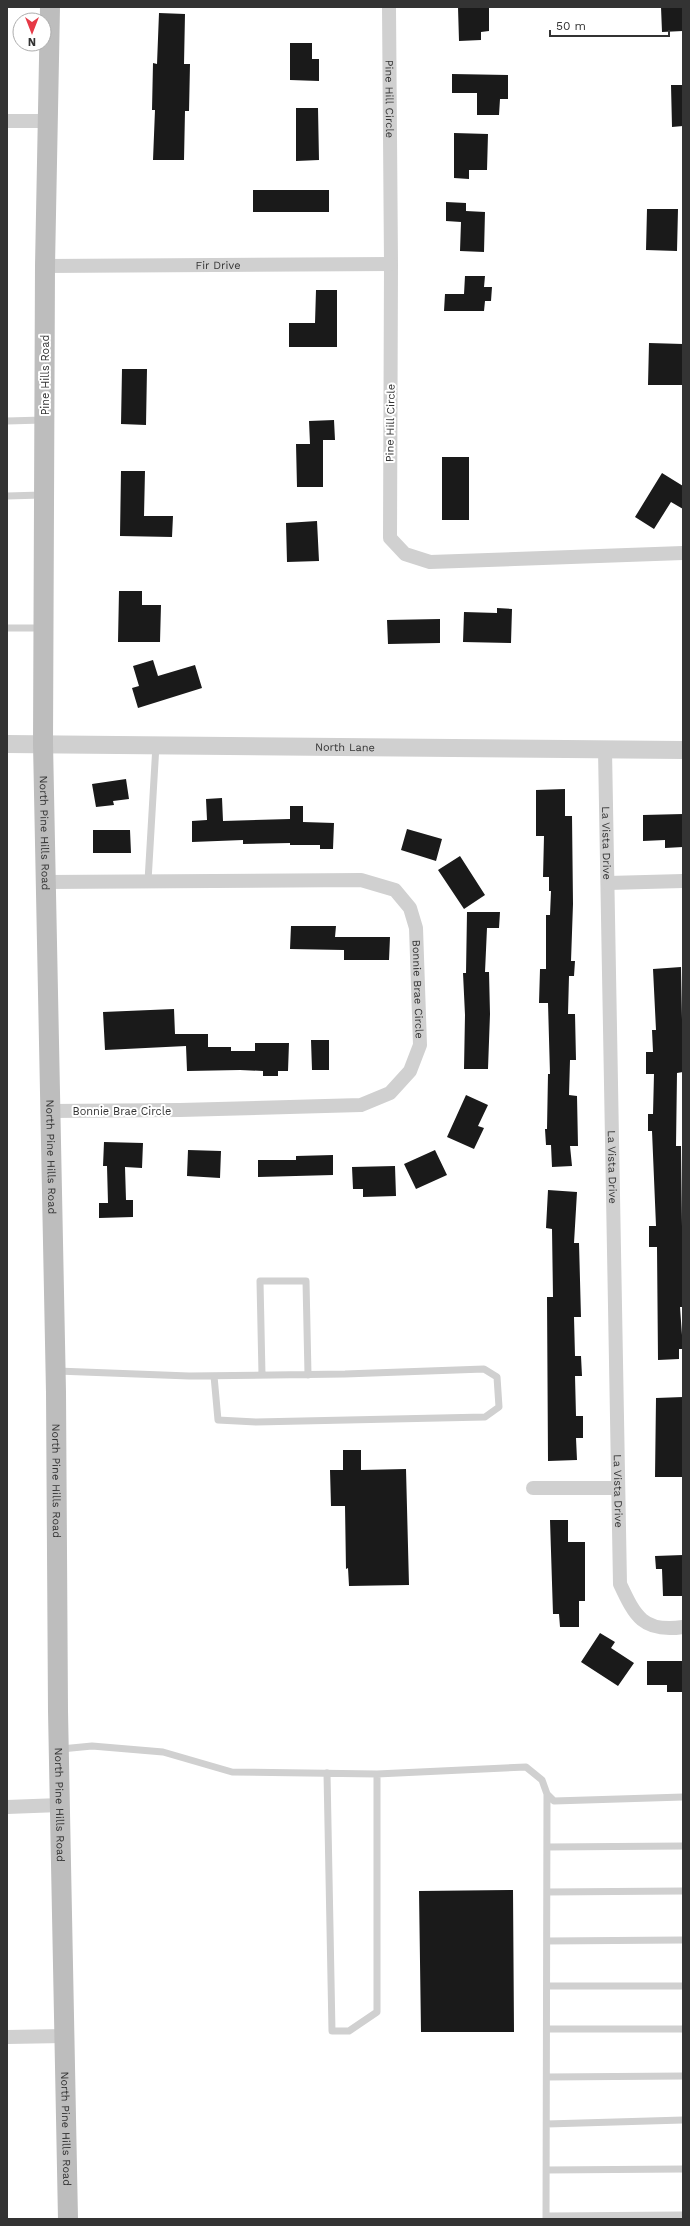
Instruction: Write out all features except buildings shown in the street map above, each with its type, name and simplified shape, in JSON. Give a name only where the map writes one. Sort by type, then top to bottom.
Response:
[{"type":"main road","name":"Pine Hills Road","points":[[43,743],[46,266],[50,7]]},
{"type":"main road","name":"North Pine Hills Road","points":[[43,743],[55,1371],[59,1749],[68,2219]]},
{"type":"street","name":"Pine Hill Circle","points":[[389,7],[391,264],[390,538],[405,554],[430,562],[683,553]]},
{"type":"street","points":[[7,121],[48,121]]},
{"type":"street","name":"Fir Drive","points":[[46,266],[391,264]]},
{"type":"street","name":"North Lane","points":[[7,744],[43,743],[683,750]]},
{"type":"street","name":"La Vista Drive","points":[[605,750],[620,1584],[634,1613],[654,1627],[683,1627]]},
{"type":"street","name":"Bonnie Brae Circle","points":[[46,882],[361,880],[395,890],[410,908],[416,928],[420,1046],[410,1071],[390,1093],[361,1105],[180,1110],[50,1111]]},
{"type":"street","points":[[608,883],[683,881]]},
{"type":"street","points":[[533,1488],[618,1488]]},
{"type":"street","points":[[7,1807],[60,1805]]},
{"type":"street","points":[[7,2036],[65,2036]]},
{"type":"lane","points":[[7,421],[45,420]]},
{"type":"lane","points":[[7,496],[44,495]]},
{"type":"lane","points":[[7,628],[44,628]]},
{"type":"lane","points":[[148,881],[156,745]]},
{"type":"lane","points":[[262,1375],[260,1281],[306,1281],[308,1375]]},
{"type":"lane","points":[[55,1371],[214,1376],[308,1375],[484,1369],[497,1377],[499,1407],[485,1417],[256,1422],[218,1420],[214,1376]]},
{"type":"lane","points":[[59,1749],[92,1746],[163,1752],[232,1772],[377,1774],[526,1767],[542,1780],[547,1794],[546,2218],[683,2215]]},
{"type":"lane","points":[[327,1773],[332,2031],[349,2031],[377,2012],[377,1774]]},
{"type":"lane","points":[[547,1794],[554,1801],[683,1797]]},
{"type":"lane","points":[[547,1848],[683,1846]]},
{"type":"lane","points":[[547,1892],[683,1891]]},
{"type":"lane","points":[[547,1941],[683,1940]]},
{"type":"lane","points":[[547,1986],[683,1986]]},
{"type":"lane","points":[[547,2029],[683,2029]]},
{"type":"lane","points":[[547,2077],[683,2076]]},
{"type":"lane","points":[[547,2124],[683,2120]]},
{"type":"lane","points":[[547,2170],[683,2169]]}]
